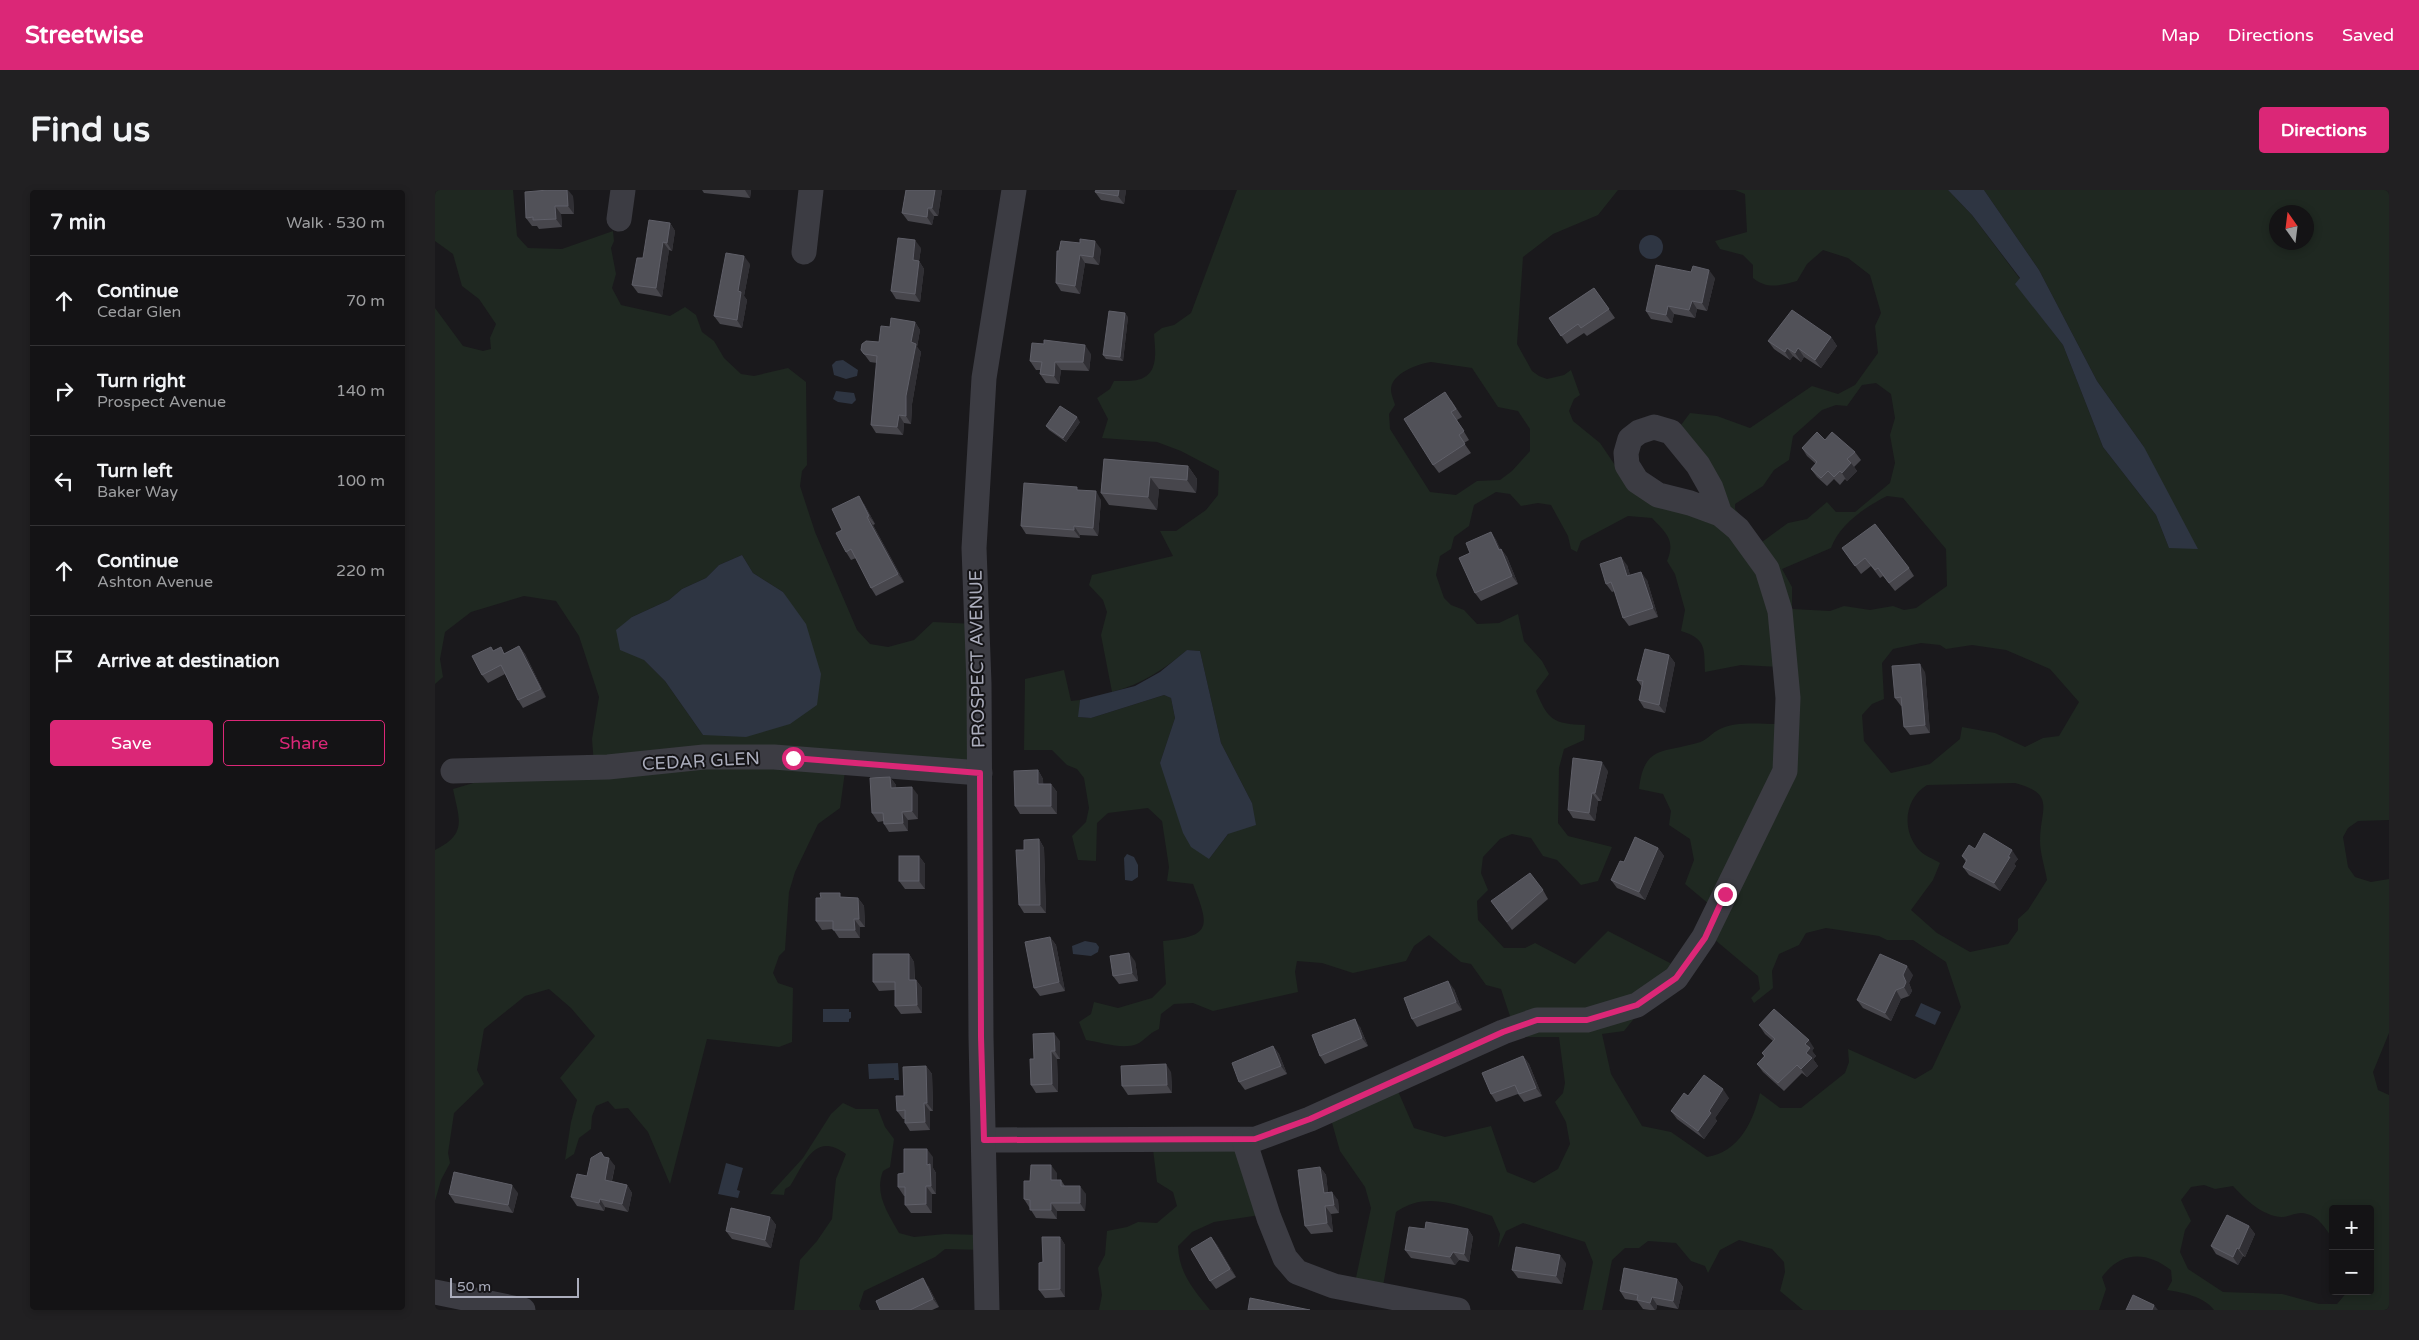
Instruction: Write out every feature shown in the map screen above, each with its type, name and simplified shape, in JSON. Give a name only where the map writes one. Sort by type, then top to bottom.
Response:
[{"type":"street","points":[[619,219],[623,190]]},
{"type":"street","points":[[804,252],[811,190]]},
{"type":"street","name":"PROSPECT AVENUE","points":[[987,1310],[981,1037],[979,684],[974,548],[984,378],[1014,190]]},
{"type":"street","points":[[984,1140],[1255,1139],[1310,1119],[1503,1032],[1537,1020],[1587,1020],[1637,1005],[1676,978],[1705,938],[1785,771],[1788,698],[1780,611],[1767,569],[1738,529],[1720,514]]},
{"type":"street","name":"CEDAR GLEN","points":[[453,771],[608,767],[704,757],[774,757],[980,773]]},
{"type":"street","points":[[1244,1140],[1269,1218],[1285,1258],[1297,1272],[1335,1286],[1458,1310]]},
{"type":"street","points":[[435,1292],[470,1304],[523,1310]]},
{"type":"shaded area","points":[[435,190],[513,190],[517,236],[528,248],[562,249],[613,231],[614,241],[611,248],[616,274],[612,288],[621,305],[670,316],[685,307],[696,315],[702,332],[714,341],[724,358],[741,374],[754,376],[788,368],[806,382],[807,465],[802,471],[800,486],[815,532],[857,630],[870,644],[888,647],[914,640],[933,622],[974,624],[978,765],[846,764],[840,808],[818,824],[795,872],[789,892],[785,950],[779,956],[773,973],[778,983],[793,988],[792,1042],[779,1047],[707,1039],[670,1184],[648,1132],[628,1108],[615,1109],[608,1101],[596,1106],[592,1116],[591,1129],[579,1138],[574,1154],[565,1160],[571,1122],[577,1100],[560,1078],[595,1036],[571,1008],[549,989],[525,996],[484,1029],[477,1070],[484,1084],[454,1113],[448,1153],[450,1163],[441,1180],[435,1201],[435,850],[453,838],[457,832],[459,817],[453,789],[487,779],[594,765],[592,739],[599,697],[579,636],[556,601],[524,596],[471,612],[445,632],[440,659],[443,677],[435,684],[435,308],[463,346],[483,351],[491,349],[490,338],[496,324],[479,299],[462,286],[453,254],[435,241]],"holes":[[[742,555],[753,573],[783,592],[820,673],[703,735],[665,681],[644,660],[632,617],[669,600],[682,589],[706,578],[719,565]]]},
{"type":"shaded area","points":[[1237,190],[1618,190],[1598,215],[1553,234],[1523,257],[1517,344],[1532,371],[1539,376],[1547,379],[1564,375],[1571,370],[1580,395],[1574,399],[1569,411],[1573,421],[1600,443],[1623,477],[1687,509],[1715,482],[1681,425],[1690,413],[1717,416],[1750,428],[1812,386],[1838,394],[1855,385],[1878,353],[1875,326],[1881,313],[1870,275],[1848,258],[1823,250],[1807,264],[1797,281],[1780,285],[1769,285],[1758,282],[1753,278],[1753,265],[1743,255],[1720,249],[1715,241],[1747,232],[1745,194],[1735,190],[1948,190],[1972,215],[2020,279],[2016,284],[2063,345],[2103,447],[2156,515],[2169,548],[2144,447],[2097,381],[2039,270],[1984,190],[2389,190],[2389,820],[2358,821],[2348,828],[2343,837],[2348,867],[2355,877],[2371,882],[2389,879],[2389,1033],[2373,1072],[2378,1090],[2389,1095],[2389,1310],[2214,1310],[2199,1298],[2167,1290],[2172,1281],[2171,1270],[2162,1264],[2152,1259],[2134,1257],[2117,1262],[2102,1277],[2106,1289],[2099,1310],[1803,1310],[1780,1291],[1785,1272],[1784,1262],[1772,1249],[1739,1240],[1720,1250],[1708,1273],[1705,1266],[1691,1261],[1676,1243],[1648,1241],[1639,1248],[1625,1248],[1612,1260],[1602,1310],[1583,1310],[1593,1262],[1585,1242],[1523,1223],[1506,1231],[1498,1248],[1500,1234],[1492,1216],[1443,1202],[1431,1201],[1408,1205],[1396,1212],[1382,1292],[1354,1287],[1371,1208],[1365,1187],[1340,1151],[1329,1112],[1394,1082],[1414,1128],[1445,1137],[1491,1126],[1507,1172],[1534,1183],[1558,1169],[1570,1144],[1566,1122],[1555,1102],[1563,1093],[1565,1083],[1559,1037],[1517,1037],[1501,989],[1486,985],[1471,964],[1461,962],[1429,935],[1414,946],[1406,961],[1353,973],[1322,963],[1297,961],[1295,972],[1298,992],[1213,1011],[1193,1003],[1174,1004],[1161,1014],[1159,1029],[1131,1046],[1118,1046],[1086,1040],[1079,1022],[1091,1014],[1094,1002],[1118,1008],[1152,998],[1166,984],[1163,941],[1191,936],[1199,932],[1203,926],[1204,919],[1193,884],[1167,881],[1169,867],[1162,821],[1148,808],[1108,813],[1097,823],[1096,861],[1078,860],[1072,836],[1086,822],[1089,808],[1084,778],[1077,769],[1067,765],[1052,750],[1024,750],[1025,679],[1064,670],[1071,701],[1080,700],[1079,717],[1091,718],[1164,695],[1171,698],[1175,718],[1160,763],[1209,859],[1252,803],[1221,743],[1200,651],[1187,650],[1152,676],[1112,692],[1101,635],[1107,612],[1103,600],[1089,585],[1092,575],[1173,556],[1160,531],[1176,531],[1206,510],[1218,495],[1219,471],[1181,451],[1157,442],[1102,438],[1108,419],[1097,398],[1110,389],[1114,381],[1136,380],[1148,375],[1152,370],[1155,359],[1154,334],[1162,328],[1174,325],[1191,313]],"holes":[[[1431,362],[1472,368],[1498,407],[1518,411],[1530,429],[1530,451],[1512,471],[1500,480],[1477,481],[1456,495],[1430,492],[1390,429],[1389,414],[1395,405],[1391,392],[1395,379],[1406,370]],[[1876,383],[1891,394],[1895,418],[1890,435],[1895,463],[1890,483],[1855,512],[1836,512],[1827,502],[1807,519],[1788,523],[1762,542],[1735,509],[1735,504],[1763,486],[1774,470],[1789,460],[1793,436],[1822,410],[1836,405],[1847,406],[1862,385]],[[1496,492],[1510,494],[1521,506],[1538,503],[1551,505],[1568,536],[1571,549],[1577,552],[1581,541],[1628,516],[1652,518],[1670,542],[1670,554],[1667,561],[1675,574],[1685,610],[1681,631],[1700,641],[1704,651],[1705,672],[1741,665],[1782,667],[1777,724],[1726,726],[1700,742],[1657,753],[1645,765],[1639,789],[1663,794],[1671,811],[1669,825],[1690,839],[1694,860],[1685,884],[1716,910],[1708,934],[1758,976],[1760,989],[1751,998],[1754,1003],[1773,988],[1772,971],[1779,954],[1799,945],[1806,933],[1826,928],[1879,936],[1887,940],[1913,940],[1946,962],[1961,1007],[1932,1069],[1915,1079],[1848,1049],[1849,1062],[1845,1073],[1801,1108],[1780,1108],[1760,1093],[1749,1125],[1743,1134],[1728,1149],[1707,1157],[1671,1132],[1642,1126],[1611,1074],[1602,1034],[1624,1031],[1674,969],[1670,963],[1608,931],[1575,964],[1535,943],[1525,948],[1504,948],[1478,920],[1477,901],[1488,890],[1481,873],[1483,857],[1500,839],[1512,834],[1531,838],[1543,856],[1557,860],[1581,885],[1598,881],[1612,847],[1568,836],[1558,823],[1559,768],[1564,749],[1584,740],[1585,725],[1559,721],[1548,714],[1544,708],[1536,691],[1549,674],[1542,661],[1524,641],[1518,614],[1499,623],[1477,624],[1464,610],[1451,605],[1444,598],[1436,575],[1440,556],[1451,549],[1454,537],[1469,526],[1474,505]],[[1887,496],[1903,498],[1946,549],[1947,586],[1916,608],[1904,610],[1893,606],[1870,610],[1844,606],[1830,611],[1792,609],[1792,587],[1782,569],[1831,548],[1846,524]],[[1921,643],[1940,645],[1946,649],[1972,645],[2006,650],[2050,669],[2079,702],[2059,736],[2043,738],[2025,747],[1995,733],[1962,727],[1960,739],[1930,764],[1891,773],[1864,741],[1862,715],[1872,704],[1884,699],[1882,663],[1893,649]],[[2015,783],[2037,792],[2041,798],[2043,811],[2040,846],[2047,880],[2028,910],[2018,919],[2018,930],[2008,944],[1970,952],[1937,933],[1911,910],[1933,880],[1940,863],[1920,851],[1914,843],[1908,825],[1908,816],[1914,798],[1927,785]],[[2204,1185],[2215,1189],[2233,1186],[2249,1201],[2268,1214],[2282,1217],[2301,1213],[2307,1214],[2320,1222],[2329,1234],[2329,1205],[2374,1205],[2374,1295],[2345,1295],[2337,1304],[2319,1304],[2282,1294],[2223,1292],[2188,1269],[2180,1252],[2185,1230],[2191,1221],[2181,1200],[2191,1187]]]},
{"type":"shaded area","points":[[843,1103],[856,1109],[878,1109],[885,1127],[894,1139],[890,1167],[883,1171],[880,1188],[883,1203],[899,1233],[914,1237],[945,1234],[981,1235],[984,1250],[945,1249],[935,1257],[864,1291],[859,1306],[861,1310],[794,1310],[800,1260],[817,1241],[832,1219],[836,1179],[846,1154],[826,1146],[819,1148],[806,1159],[790,1186],[785,1189],[784,1195],[770,1194],[803,1158],[831,1114]]},
{"type":"shaded area","points":[[1231,1138],[1267,1214],[1214,1222],[1192,1232],[1178,1246],[1184,1273],[1210,1310],[1099,1310],[1102,1295],[1098,1268],[1105,1255],[1107,1231],[1127,1227],[1138,1222],[1157,1223],[1177,1206],[1173,1192],[1157,1182],[1152,1141]]},
{"type":"water","points":[[1948,190],[1984,190],[2039,270],[2097,381],[2144,447],[2198,549],[2169,548],[2156,515],[2103,447],[2063,345],[2015,284],[2020,278],[1972,215]]},
{"type":"water","points":[[1651,235],[1660,238],[1663,247],[1660,256],[1651,259],[1642,256],[1639,247],[1642,238]]},
{"type":"water","points":[[843,360],[858,370],[857,376],[846,379],[834,375],[832,365],[836,361]]},
{"type":"water","points":[[836,391],[854,393],[856,400],[852,404],[838,402],[833,399]]},
{"type":"water","points":[[742,555],[753,573],[783,592],[806,624],[821,674],[817,705],[790,724],[746,737],[703,735],[665,681],[644,660],[620,650],[616,630],[632,617],[669,600],[682,589],[706,578],[719,565]]},
{"type":"water","points":[[1187,650],[1200,651],[1221,743],[1252,803],[1256,825],[1228,834],[1209,859],[1191,847],[1183,833],[1160,763],[1175,718],[1171,698],[1164,695],[1091,718],[1078,717],[1080,700],[1135,686],[1160,672]]},
{"type":"water","points":[[1127,854],[1134,857],[1138,865],[1138,877],[1132,881],[1125,880],[1124,858]]},
{"type":"water","points":[[1085,941],[1096,943],[1099,947],[1098,952],[1091,956],[1073,954],[1072,946]]},
{"type":"water","points":[[1921,1003],[1941,1012],[1935,1025],[1915,1016]]},
{"type":"water","points":[[823,1009],[849,1009],[851,1018],[849,1022],[823,1022]]},
{"type":"water","points":[[898,1063],[899,1080],[894,1080],[894,1078],[869,1079],[868,1064]]},
{"type":"water","points":[[726,1163],[743,1168],[737,1190],[740,1191],[738,1198],[718,1194]]},
{"type":"building","points":[[567,190],[568,206],[555,206],[556,219],[533,220],[533,217],[526,218],[525,192]]},
{"type":"building","points":[[906,190],[935,190],[932,208],[928,208],[927,217],[902,213]]},
{"type":"building","points":[[1096,190],[1119,190],[1118,196],[1095,192]]},
{"type":"building","points":[[649,220],[670,223],[667,243],[663,242],[656,288],[632,285],[637,258],[643,258]]},
{"type":"building","points":[[898,238],[915,240],[913,260],[919,261],[915,294],[891,291]]},
{"type":"building","points":[[1080,239],[1095,241],[1093,257],[1080,255],[1075,286],[1056,283],[1057,251],[1059,251],[1061,241],[1080,243]]},
{"type":"building","points":[[726,253],[744,256],[738,291],[741,292],[737,320],[714,316]]},
{"type":"building","points":[[1656,265],[1691,272],[1693,266],[1709,270],[1702,303],[1692,301],[1689,310],[1668,306],[1666,315],[1646,311]]},
{"type":"building","points":[[1594,288],[1609,309],[1581,328],[1578,324],[1561,336],[1549,318]]},
{"type":"building","points":[[1792,310],[1831,337],[1815,360],[1798,348],[1795,353],[1787,348],[1785,352],[1768,341]]},
{"type":"building","points":[[1109,311],[1125,313],[1120,357],[1103,355]]},
{"type":"building","points":[[891,318],[915,322],[911,342],[916,344],[906,396],[906,416],[899,415],[897,427],[871,425],[877,356],[864,354],[861,350],[862,344],[866,341],[879,342],[881,326],[890,327]]},
{"type":"building","points":[[1044,340],[1085,345],[1083,362],[1055,362],[1054,376],[1040,374],[1042,362],[1030,361],[1032,343],[1044,344]]},
{"type":"building","points":[[1445,392],[1456,409],[1451,412],[1464,431],[1459,435],[1465,444],[1433,465],[1404,419]]},
{"type":"building","points":[[1060,406],[1077,417],[1063,438],[1046,426]]},
{"type":"building","points":[[1817,432],[1825,440],[1832,432],[1855,452],[1847,459],[1851,463],[1842,473],[1840,471],[1834,477],[1828,471],[1821,478],[1811,469],[1817,462],[1802,448]]},
{"type":"building","points":[[1104,459],[1188,466],[1187,480],[1150,477],[1148,497],[1101,493]]},
{"type":"building","points":[[1024,483],[1077,487],[1077,490],[1096,491],[1093,528],[1074,526],[1074,530],[1021,526]]},
{"type":"building","points":[[859,496],[869,516],[867,517],[898,574],[871,588],[851,549],[846,552],[836,533],[842,530],[832,509]]},
{"type":"building","points":[[1875,524],[1909,568],[1889,583],[1878,568],[1875,570],[1865,558],[1855,566],[1842,548]]},
{"type":"building","points":[[1491,532],[1499,550],[1501,549],[1512,576],[1475,593],[1459,558],[1470,553],[1466,543]]},
{"type":"building","points":[[1621,557],[1627,576],[1641,572],[1653,608],[1623,618],[1611,582],[1606,584],[1600,564]]},
{"type":"building","points":[[519,646],[541,689],[518,700],[501,665],[482,675],[472,656],[491,647],[493,651],[501,647],[504,654]]},
{"type":"building","points":[[1645,649],[1669,655],[1659,705],[1639,700],[1643,681],[1637,680]]},
{"type":"building","points":[[1920,664],[1925,725],[1904,727],[1901,697],[1895,698],[1892,666]]},
{"type":"building","points":[[1573,758],[1602,762],[1595,793],[1592,793],[1589,813],[1568,810]]},
{"type":"building","points":[[1038,770],[1038,784],[1051,784],[1051,806],[1015,806],[1014,771]]},
{"type":"building","points":[[890,777],[891,788],[912,787],[912,811],[902,812],[903,823],[884,824],[883,813],[872,813],[870,778]]},
{"type":"building","points":[[1984,833],[2012,850],[2008,857],[2010,857],[1994,883],[1963,867],[1967,860],[1962,856],[1969,845],[1975,849]]},
{"type":"building","points":[[1635,837],[1658,848],[1639,892],[1611,880],[1620,861],[1624,862]]},
{"type":"building","points":[[1039,839],[1040,905],[1019,905],[1016,850],[1024,850],[1024,840]]},
{"type":"building","points":[[899,856],[919,856],[919,881],[899,881]]},
{"type":"building","points":[[1530,873],[1543,890],[1507,922],[1491,901]]},
{"type":"building","points":[[820,893],[840,893],[840,897],[858,898],[859,919],[854,919],[855,930],[833,930],[833,921],[816,921],[816,898],[821,898]]},
{"type":"building","points":[[1050,937],[1059,982],[1034,988],[1025,942]]},
{"type":"building","points":[[1129,953],[1132,973],[1113,976],[1110,956]]},
{"type":"building","points":[[873,954],[909,954],[909,980],[916,980],[917,1005],[895,1006],[895,982],[873,982]]},
{"type":"building","points":[[1880,954],[1907,966],[1903,975],[1906,982],[1904,987],[1896,990],[1885,1013],[1857,1000]]},
{"type":"building","points":[[1448,981],[1456,1002],[1412,1019],[1404,998]]},
{"type":"building","points":[[1774,1009],[1809,1040],[1805,1044],[1810,1048],[1806,1053],[1812,1058],[1801,1069],[1797,1065],[1778,1083],[1757,1064],[1765,1056],[1762,1053],[1775,1039],[1759,1025]]},
{"type":"building","points":[[1355,1019],[1362,1038],[1320,1056],[1312,1035]]},
{"type":"building","points":[[1054,1033],[1055,1051],[1051,1051],[1052,1084],[1031,1085],[1030,1059],[1034,1059],[1033,1034]]},
{"type":"building","points":[[1273,1046],[1281,1066],[1239,1082],[1232,1063]]},
{"type":"building","points":[[1523,1056],[1536,1088],[1519,1094],[1515,1085],[1491,1094],[1482,1073]]},
{"type":"building","points":[[1166,1064],[1167,1085],[1122,1086],[1121,1066]]},
{"type":"building","points":[[926,1066],[927,1103],[924,1103],[925,1122],[905,1123],[905,1110],[897,1111],[896,1096],[904,1096],[903,1067]]},
{"type":"building","points":[[1704,1075],[1723,1089],[1709,1111],[1711,1113],[1698,1131],[1671,1111],[1684,1093],[1688,1096]]},
{"type":"building","points":[[904,1149],[927,1149],[927,1165],[930,1164],[931,1186],[926,1186],[926,1204],[905,1205],[905,1187],[898,1187],[898,1174],[904,1173]]},
{"type":"building","points":[[601,1152],[604,1157],[609,1158],[605,1180],[627,1185],[622,1204],[600,1199],[599,1203],[571,1197],[577,1174],[587,1176],[591,1158]]},
{"type":"building","points":[[1031,1165],[1051,1165],[1051,1180],[1061,1180],[1061,1186],[1080,1186],[1080,1203],[1051,1203],[1051,1210],[1030,1210],[1030,1200],[1024,1199],[1024,1181],[1030,1181]]},
{"type":"building","points":[[1320,1167],[1324,1193],[1332,1192],[1334,1205],[1325,1206],[1327,1223],[1305,1226],[1298,1170]]},
{"type":"building","points":[[454,1172],[512,1185],[508,1205],[449,1194]]},
{"type":"building","points":[[731,1208],[770,1217],[765,1240],[726,1231]]},
{"type":"building","points":[[2227,1215],[2249,1226],[2239,1249],[2237,1248],[2233,1257],[2211,1246]]},
{"type":"building","points":[[1426,1222],[1468,1229],[1464,1254],[1453,1252],[1450,1257],[1405,1250],[1409,1227],[1425,1229]]},
{"type":"building","points":[[1042,1237],[1060,1237],[1060,1289],[1039,1290],[1039,1263],[1043,1262]]},
{"type":"building","points":[[1211,1237],[1230,1269],[1210,1281],[1191,1249]]},
{"type":"building","points":[[1516,1247],[1560,1255],[1556,1276],[1512,1270]]},
{"type":"building","points":[[1624,1268],[1677,1279],[1673,1301],[1652,1297],[1650,1303],[1637,1300],[1638,1295],[1620,1291]]},
{"type":"building","points":[[923,1278],[933,1299],[910,1310],[880,1310],[876,1301]]},
{"type":"building","points":[[2133,1295],[2154,1305],[2152,1310],[2126,1310]]},
{"type":"building","points":[[1250,1298],[1310,1310],[1248,1310]]},
{"type":"route","points":[[793,758],[980,773],[981,1037],[984,1140],[1255,1139],[1310,1119],[1503,1032],[1537,1020],[1587,1020],[1637,1005],[1676,978],[1705,938],[1725,894]]}]
